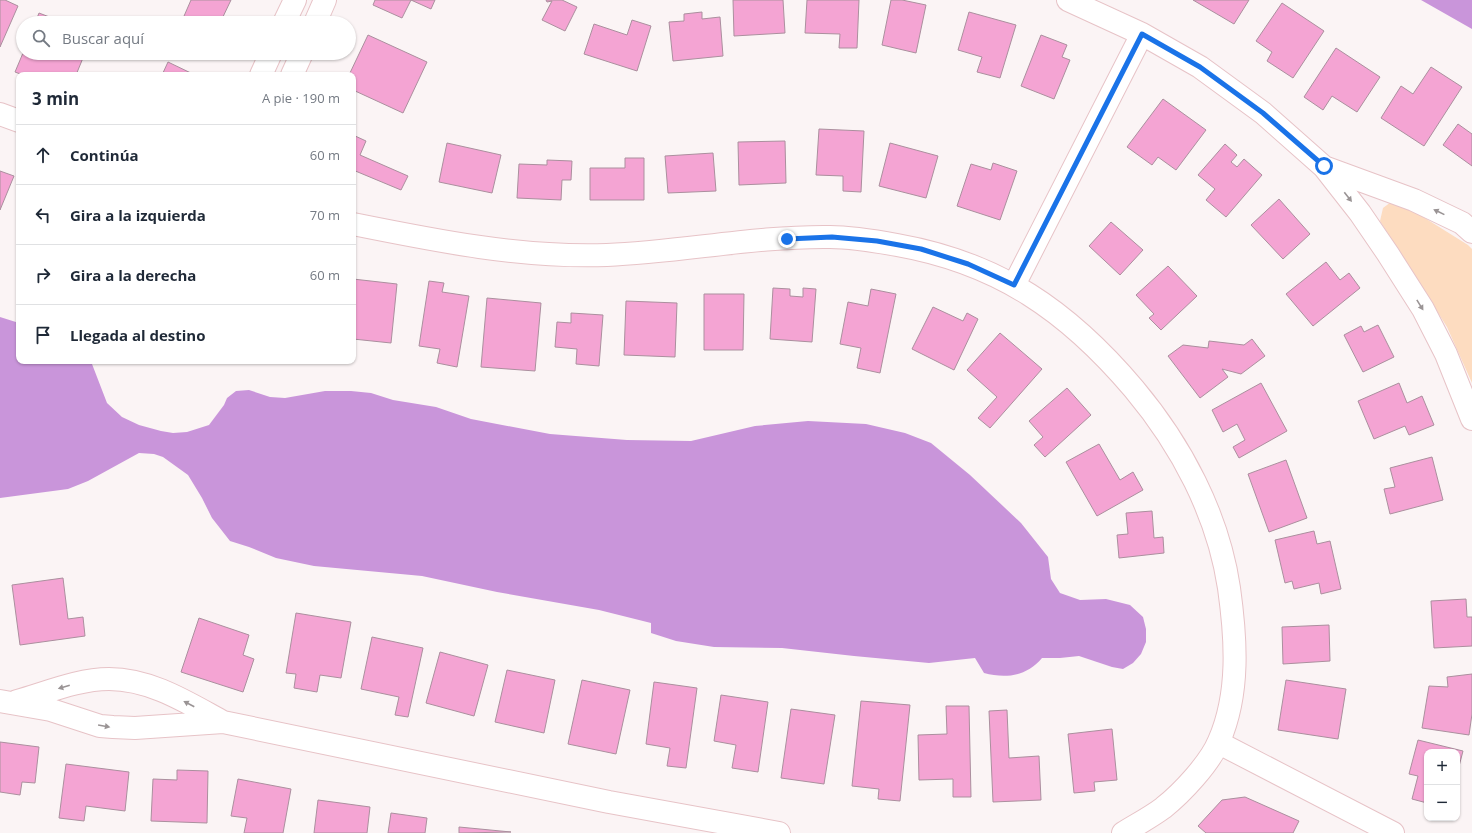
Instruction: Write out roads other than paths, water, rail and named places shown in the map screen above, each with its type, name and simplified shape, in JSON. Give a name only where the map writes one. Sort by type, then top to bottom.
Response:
[{"type":"street","points":[[287,16],[294,0]]},
{"type":"street","points":[[318,16],[325,0]]},
{"type":"street","points":[[1068,0],[1142,34],[1200,67],[1263,113],[1324,166],[1360,213],[1423,310],[1446,354],[1472,419]]},
{"type":"street","points":[[1014,285],[1142,34]]},
{"type":"street","points":[[262,72],[268,60]]},
{"type":"street","points":[[293,72],[299,60]]},
{"type":"street","points":[[0,114],[16,120]]},
{"type":"street","points":[[1324,166],[1414,200],[1462,223],[1472,232]]},
{"type":"street","points":[[356,225],[475,247],[515,252],[563,255],[606,255],[726,243],[832,237],[877,241],[921,249],[968,264],[1014,285],[1048,307],[1078,330],[1111,362],[1147,404],[1176,447],[1192,475],[1206,506],[1220,546],[1234,619],[1235,663],[1230,710],[1219,743],[1194,778],[1163,808],[1123,833]]},
{"type":"street","points":[[6,702],[75,684],[110,679],[136,682],[154,687],[223,722],[609,802],[779,833]]},
{"type":"street","points":[[6,702],[52,710],[100,726],[135,728],[223,722]]},
{"type":"street","points":[[1219,743],[1392,833]]}]
